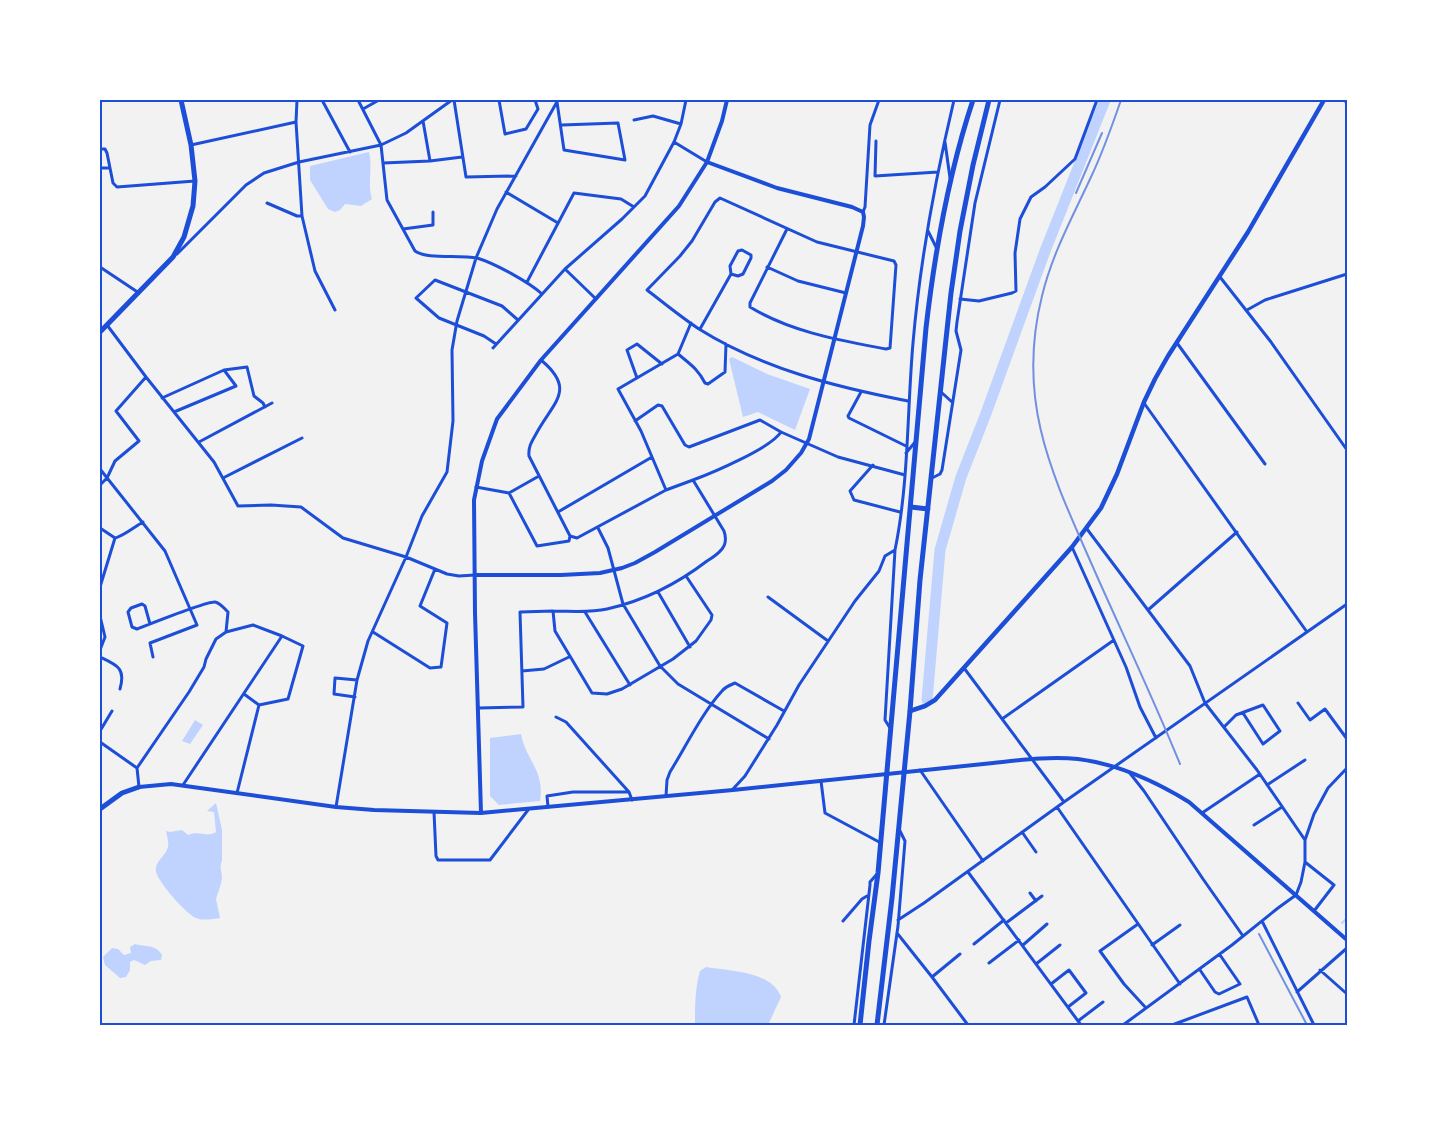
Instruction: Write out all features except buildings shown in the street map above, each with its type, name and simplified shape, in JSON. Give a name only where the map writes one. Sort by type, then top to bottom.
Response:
[{"type":"main road","points":[[100,332],[173,257],[184,237],[191,218],[195,181],[181,100]]},
{"type":"main road","points":[[860,1025],[861,992],[878,873],[888,774],[926,328],[936,248],[950,178],[973,100]]},
{"type":"main road","points":[[878,1025],[899,828],[920,580],[948,314],[960,232],[973,165],[989,100]]},
{"type":"main road","points":[[910,711],[935,700],[1072,547],[1101,508],[1117,474],[1144,402],[1155,379],[1220,277],[1324,100]]},
{"type":"main road","points":[[911,506],[928,509]]},
{"type":"main road","points":[[100,809],[122,793],[139,788]]},
{"type":"street","points":[[297,100],[296,122],[302,216],[315,271],[334,310]]},
{"type":"street","points":[[322,100],[350,152]]},
{"type":"street","points":[[358,100],[382,145],[386,200],[415,251],[420,255],[476,258],[488,262],[527,282],[542,294]]},
{"type":"street","points":[[363,109],[379,100]]},
{"type":"street","points":[[173,257],[246,186],[270,171],[298,162],[382,145],[406,133],[453,100],[466,176],[516,176]]},
{"type":"street","points":[[499,100],[505,134],[526,129],[538,109],[535,100]]},
{"type":"street","points":[[557,100],[564,150],[625,160],[618,122],[562,125]]},
{"type":"street","points":[[336,807],[357,680],[368,641],[374,632],[422,516],[447,472],[453,420],[452,350],[456,325],[476,258],[497,209],[557,100]]},
{"type":"street","points":[[493,348],[565,269],[645,196],[674,142],[681,124],[686,100]]},
{"type":"street","points":[[481,813],[474,500],[482,461],[497,419],[541,360],[679,206],[707,162],[722,122],[727,100]]},
{"type":"street","points":[[107,325],[162,398],[214,462],[238,506],[271,505],[301,507],[343,538],[406,557],[447,574],[459,576],[560,575],[600,573],[613,570],[635,563],[778,477],[793,463],[806,444],[824,382],[863,226],[870,125],[879,100]]},
{"type":"street","points":[[892,731],[885,720],[895,550],[903,499],[913,340],[927,229],[954,100]]},
{"type":"street","points":[[931,478],[940,474],[942,470],[961,350],[956,332],[968,239],[1000,100]]},
{"type":"street","points":[[960,299],[979,301],[1016,291],[1015,253],[1020,220],[1031,197],[1045,187],[1075,159],[1098,100]]},
{"type":"street","points":[[1345,100],[1347,104]]},
{"type":"street","points":[[634,120],[654,116],[681,124]]},
{"type":"street","points":[[423,121],[430,161]]},
{"type":"street","points":[[190,145],[296,122]]},
{"type":"street","points":[[945,139],[950,178]]},
{"type":"street","points":[[876,141],[875,176],[938,172]]},
{"type":"street","points":[[674,142],[707,162],[777,188],[852,207],[863,212]]},
{"type":"street","points":[[100,149],[105,149],[113,183],[117,187],[195,181]]},
{"type":"street","points":[[383,163],[430,161],[462,157]]},
{"type":"street","points":[[100,168],[110,168]]},
{"type":"street","points":[[506,192],[558,223]]},
{"type":"street","points":[[527,282],[575,193],[621,199],[634,207]]},
{"type":"street","points":[[787,229],[767,267],[750,303],[750,307],[787,325],[834,338],[886,349],[890,348],[896,265],[894,261],[817,242],[720,198],[692,241],[647,290],[700,329],[779,369],[861,392],[908,401]]},
{"type":"street","points":[[267,203],[297,216],[302,216]]},
{"type":"street","points":[[402,229],[433,225],[433,212]]},
{"type":"street","points":[[927,229],[936,248]]},
{"type":"street","points":[[960,232],[968,239]]},
{"type":"street","points":[[700,329],[731,274],[730,266],[738,251],[742,250],[751,255],[743,274],[738,276],[731,274]]},
{"type":"street","points":[[100,267],[139,293]]},
{"type":"street","points":[[767,267],[798,281],[846,293]]},
{"type":"street","points":[[565,269],[596,298]]},
{"type":"street","points":[[1246,310],[1265,300],[1347,274]]},
{"type":"street","points":[[1220,277],[1271,342],[1347,450]]},
{"type":"street","points":[[496,344],[484,336],[439,318],[416,298],[436,280],[502,306],[518,320]]},
{"type":"street","points":[[948,314],[957,322]]},
{"type":"street","points":[[666,490],[635,420],[618,389],[678,354],[691,323]]},
{"type":"street","points":[[678,354],[697,369],[708,384],[725,372],[726,343]]},
{"type":"street","points":[[1177,343],[1265,464]]},
{"type":"street","points":[[637,378],[627,350],[638,344],[662,364]]},
{"type":"street","points":[[541,360],[559,380],[560,388],[557,402],[528,449],[529,456],[570,536],[577,538],[666,490],[716,472],[773,440],[781,432]]},
{"type":"street","points":[[162,398],[224,370],[247,367],[254,396],[265,407]]},
{"type":"street","points":[[174,412],[236,386],[224,370]]},
{"type":"street","points":[[100,485],[107,478],[115,461],[139,440],[116,412],[146,377]]},
{"type":"street","points":[[941,391],[952,402]]},
{"type":"street","points":[[861,392],[848,418],[906,446]]},
{"type":"street","points":[[1144,402],[1307,632]]},
{"type":"street","points":[[199,442],[272,403]]},
{"type":"street","points":[[635,420],[658,405],[662,406],[686,446],[689,447],[760,420],[806,444],[838,457],[905,475]]},
{"type":"street","points":[[223,478],[302,438]]},
{"type":"street","points":[[906,454],[917,440]]},
{"type":"street","points":[[558,512],[652,457]]},
{"type":"street","points":[[873,465],[850,492],[854,500],[900,512]]},
{"type":"street","points":[[100,469],[144,522],[165,551],[197,625],[150,642],[153,657]]},
{"type":"street","points":[[476,487],[509,493],[539,476]]},
{"type":"street","points":[[478,708],[523,706],[520,612],[607,609],[658,592],[686,576],[722,550],[726,535],[692,480]]},
{"type":"street","points":[[509,493],[537,546],[570,540],[570,536]]},
{"type":"street","points":[[903,499],[911,506]]},
{"type":"street","points":[[100,528],[115,538],[119,538],[127,531],[144,522]]},
{"type":"street","points":[[598,528],[608,548],[623,604],[660,666],[678,684],[769,738]]},
{"type":"street","points":[[1087,528],[1190,666],[1205,703],[1260,774],[1305,840]]},
{"type":"street","points":[[1148,610],[1237,532]]},
{"type":"street","points":[[100,588],[115,538]]},
{"type":"street","points":[[1072,547],[1126,667],[1140,707],[1157,738]]},
{"type":"street","points":[[733,790],[745,776],[799,685],[828,641],[855,601],[879,571],[885,556],[895,550]]},
{"type":"street","points":[[374,632],[430,668],[441,667],[447,623],[420,606],[435,569]]},
{"type":"street","points":[[553,612],[555,631],[592,693],[607,694],[630,685],[690,647],[711,620],[712,615],[686,576]]},
{"type":"street","points":[[893,590],[904,582]]},
{"type":"street","points":[[658,592],[690,647]]},
{"type":"street","points":[[768,597],[828,641]]},
{"type":"street","points":[[150,624],[145,606],[142,604],[131,608],[128,612],[132,627],[137,629],[210,602],[218,602],[228,612],[226,632]]},
{"type":"street","points":[[898,920],[1347,604]]},
{"type":"street","points":[[585,611],[630,685]]},
{"type":"street","points":[[100,616],[105,638],[100,650]]},
{"type":"street","points":[[244,694],[259,705],[288,699],[303,646],[253,625],[226,632],[216,639],[204,667],[189,692],[137,768],[139,788],[157,784],[183,785],[336,807],[481,813],[632,800],[1033,759],[1078,759],[1102,763],[1145,777],[1167,789],[1202,813],[1347,940]]},
{"type":"street","points":[[183,785],[282,636]]},
{"type":"street","points":[[1002,719],[1114,640]]},
{"type":"street","points":[[100,657],[119,667],[122,673],[120,689]]},
{"type":"street","points":[[522,671],[544,669],[569,657]]},
{"type":"street","points":[[964,668],[1064,802]]},
{"type":"street","points":[[355,698],[334,694],[336,678],[357,680]]},
{"type":"street","points":[[666,796],[667,780],[670,772],[722,690],[735,683],[784,712]]},
{"type":"street","points":[[1298,702],[1310,720],[1325,708],[1347,738]]},
{"type":"street","points":[[236,793],[259,705]]},
{"type":"street","points":[[1224,727],[1236,715],[1263,705],[1280,731],[1263,744],[1243,713]]},
{"type":"street","points":[[100,731],[112,711]]},
{"type":"street","points":[[556,717],[566,722],[629,792],[632,800]]},
{"type":"street","points":[[100,742],[137,768]]},
{"type":"street","points":[[1268,785],[1305,760]]},
{"type":"street","points":[[1123,1025],[1220,955],[1296,895],[1302,882],[1305,862],[1305,840],[1314,814],[1328,788],[1347,768]]},
{"type":"street","points":[[920,770],[983,861]]},
{"type":"street","points":[[1129,772],[1144,790],[1243,936]]},
{"type":"street","points":[[1202,813],[1260,774]]},
{"type":"street","points":[[821,781],[826,814],[881,843]]},
{"type":"street","points":[[548,808],[547,796],[573,792],[629,792]]},
{"type":"street","points":[[100,801],[105,805]]},
{"type":"street","points":[[1057,807],[1180,984]]},
{"type":"street","points":[[1254,825],[1282,807]]},
{"type":"street","points":[[434,812],[436,856],[438,860],[490,860],[528,810]]},
{"type":"street","points":[[884,1025],[898,920],[905,841],[899,828]]},
{"type":"street","points":[[1022,832],[1036,852]]},
{"type":"street","points":[[1305,862],[1334,885],[1314,911]]},
{"type":"street","points":[[968,872],[1081,1025]]},
{"type":"street","points":[[854,1025],[861,992],[863,940],[870,882],[878,873]]},
{"type":"street","points":[[1030,893],[1036,901]]},
{"type":"street","points":[[843,921],[862,899],[868,896]]},
{"type":"street","points":[[974,944],[1042,896]]},
{"type":"street","points":[[1262,922],[1314,1025]]},
{"type":"street","points":[[1038,924],[1042,929]]},
{"type":"street","points":[[1023,945],[1047,924]]},
{"type":"street","points":[[1138,924],[1100,951],[1124,984],[1146,1008]]},
{"type":"street","points":[[1152,945],[1180,925]]},
{"type":"street","points":[[896,933],[968,1025]]},
{"type":"street","points":[[863,940],[869,941]]},
{"type":"street","points":[[989,963],[1019,940]]},
{"type":"street","points":[[1036,964],[1060,945]]},
{"type":"street","points":[[1297,992],[1347,948]]},
{"type":"street","points":[[932,977],[960,954]]},
{"type":"street","points":[[1200,970],[1215,992],[1219,994],[1240,984],[1220,955]]},
{"type":"street","points":[[1051,984],[1069,970],[1086,993],[1068,1007]]},
{"type":"street","points":[[1320,970],[1347,994]]},
{"type":"street","points":[[883,975],[888,988]]},
{"type":"street","points":[[1172,1025],[1247,997],[1259,1025]]},
{"type":"street","points":[[1078,1021],[1103,1002]]},
{"type":"street","points":[[1190,1025],[1191,1018]]},
{"type":"water","points":[[369,152],[372,199],[361,206],[345,204],[340,210],[335,212],[328,209],[310,180],[310,166]]},
{"type":"water","points":[[732,357],[767,374],[810,389],[795,430],[758,412],[743,417],[729,359]]},
{"type":"water","points":[[195,720],[203,725],[190,744],[182,741]]},
{"type":"water","points":[[521,734],[523,743],[538,773],[541,790],[540,801],[499,805],[490,796],[490,738]]},
{"type":"water","points":[[216,803],[222,830],[222,878],[216,899],[220,918],[201,919],[191,915],[173,897],[161,882],[156,868],[168,847],[166,831],[182,830],[188,835],[196,833],[213,834],[216,832],[214,812],[207,811]]},
{"type":"water","points":[[135,944],[157,949],[162,955],[161,960],[151,961],[145,965],[134,960],[130,962],[130,970],[126,977],[120,978],[105,965],[103,957],[112,948],[118,949],[124,955],[131,953],[130,947]]},
{"type":"water","points":[[706,967],[737,971],[759,977],[776,988],[781,997],[768,1025],[695,1025],[698,977],[700,971]]},
{"type":"waterway","points":[[927,700],[940,550],[961,477],[1045,251],[1105,100]]},
{"type":"waterway","points":[[1342,923],[1347,918]]},
{"type":"railway","points":[[1121,100],[1099,158],[1046,280],[1035,335],[1033,372],[1036,406],[1043,439],[1066,505],[1180,764]]},
{"type":"railway","points":[[1076,193],[1102,133]]},
{"type":"railway","points":[[1259,934],[1307,1025]]}]
